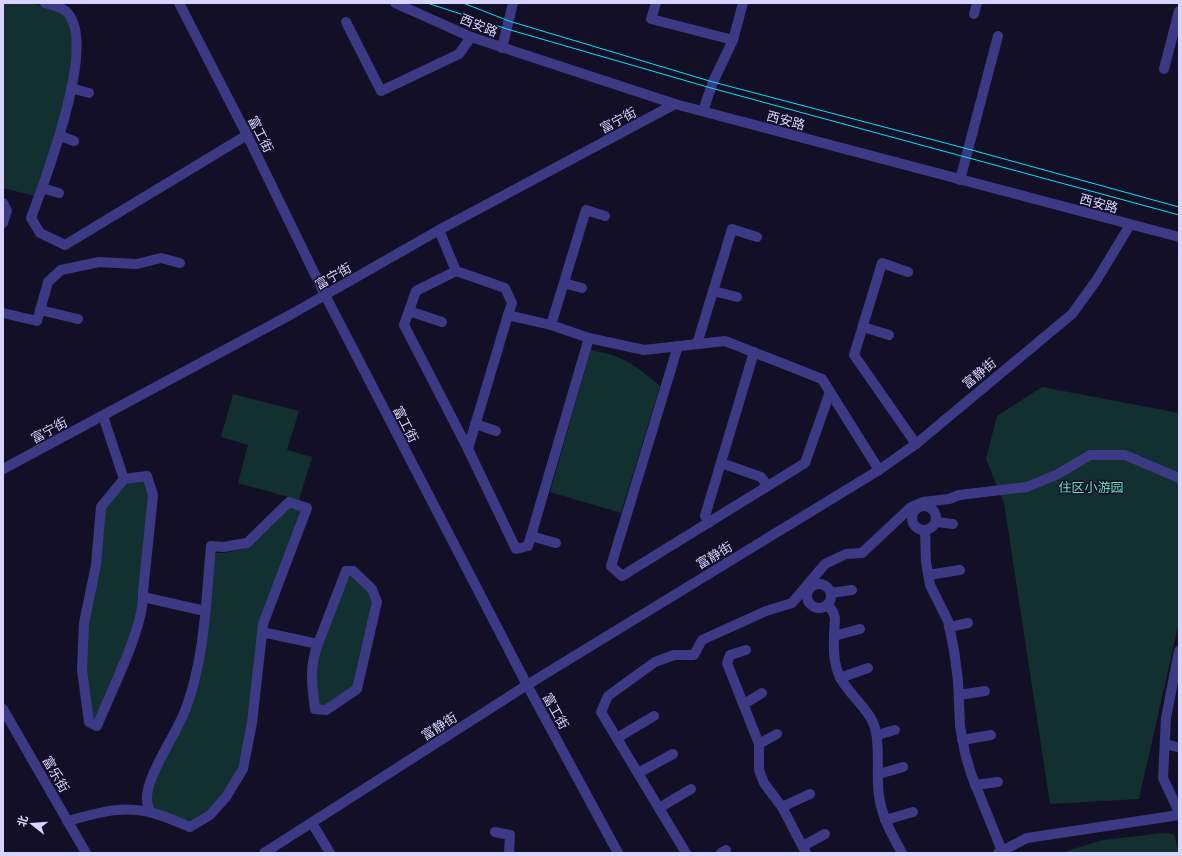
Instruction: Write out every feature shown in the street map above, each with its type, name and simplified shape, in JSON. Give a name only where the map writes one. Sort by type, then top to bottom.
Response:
[{"type":"street","points":[[45,3],[62,8],[72,20],[77,46],[71,88],[60,136],[31,218],[40,233],[65,245],[247,135]]},
{"type":"street","name":"富工街","points":[[179,3],[247,135],[325,295],[527,685],[618,853]]},
{"type":"street","name":"西安路","points":[[395,3],[471,37],[675,104],[1179,237]]},
{"type":"street","points":[[502,48],[513,3]]},
{"type":"street","points":[[656,3],[651,19],[732,40]]},
{"type":"street","points":[[703,111],[732,40],[743,3]]},
{"type":"street","points":[[974,14],[977,3]]},
{"type":"street","points":[[1164,69],[1179,11]]},
{"type":"street","points":[[346,22],[381,90],[459,54],[471,37]]},
{"type":"street","points":[[960,180],[998,36]]},
{"type":"street","points":[[71,88],[89,93]]},
{"type":"street","name":"富宁街","points":[[3,469],[325,295],[439,230],[675,104]]},
{"type":"street","points":[[60,136],[74,141]]},
{"type":"street","points":[[42,188],[59,193]]},
{"type":"street","points":[[3,203],[7,211],[3,223]]},
{"type":"street","points":[[551,325],[586,210],[605,216]]},
{"type":"street","name":"富静街","points":[[264,853],[527,685],[878,470],[916,444],[1072,314],[1096,281],[1130,224]]},
{"type":"street","points":[[697,344],[732,229],[757,237]]},
{"type":"street","points":[[439,230],[456,271]]},
{"type":"street","points":[[3,313],[37,321],[48,282],[61,270],[99,262],[137,264],[161,258],[180,263]]},
{"type":"street","points":[[908,272],[882,263],[854,355],[916,444]]},
{"type":"street","points":[[468,449],[512,303],[506,288],[456,271],[416,291],[404,324],[468,449],[516,549],[528,546],[532,536],[590,338]]},
{"type":"street","points":[[564,283],[582,288]]},
{"type":"street","points":[[713,291],[737,297]]},
{"type":"street","points":[[40,310],[78,319]]},
{"type":"street","points":[[409,312],[442,322]]},
{"type":"street","points":[[508,315],[551,325],[590,338],[644,350],[725,341],[822,379],[878,470]]},
{"type":"street","points":[[863,327],[889,335]]},
{"type":"street","points":[[678,346],[611,566],[622,576],[805,463],[830,392]]},
{"type":"street","points":[[709,523],[705,516],[754,352]]},
{"type":"street","points":[[103,416],[124,479]]},
{"type":"street","points":[[475,424],[496,431]]},
{"type":"street","points":[[686,853],[601,712],[608,696],[655,662],[674,655],[694,655],[702,640],[766,612],[792,603],[825,564],[846,554],[862,553],[911,507],[923,502],[949,499],[959,495],[1027,487],[1058,474],[1090,455],[1125,455],[1179,478]]},
{"type":"street","points":[[721,463],[761,477],[768,486]]},
{"type":"street","points":[[147,476],[153,495],[143,597],[144,605],[128,652],[97,726],[89,722],[82,670],[84,623],[96,564],[101,507],[124,479],[147,476]]},
{"type":"street","points":[[67,821],[114,809],[129,808],[150,812],[190,827],[210,815],[226,797],[242,769],[252,722],[263,624],[307,508],[289,502],[247,543],[223,547],[211,546],[205,611],[196,672],[186,708],[153,776],[147,801],[150,812]]},
{"type":"street","points":[[925,505],[933,509],[936,515],[936,522],[933,526],[925,530],[916,528],[913,523],[912,516],[916,508],[925,505]]},
{"type":"street","points":[[936,522],[953,524]]},
{"type":"street","points":[[925,530],[930,585],[949,627],[954,650],[962,740],[975,785],[1000,852],[1026,838],[1179,814],[1163,778],[1166,718],[1175,696],[1179,651]]},
{"type":"street","points":[[532,536],[556,543]]},
{"type":"street","points":[[928,576],[960,570]]},
{"type":"street","points":[[346,571],[353,571],[372,589],[377,602],[376,621],[365,671],[357,689],[326,710],[315,709],[311,680],[314,654],[318,644],[346,571]]},
{"type":"street","points":[[820,584],[828,587],[831,593],[831,600],[828,604],[820,608],[811,606],[808,602],[807,595],[814,585],[820,584]]},
{"type":"street","points":[[831,593],[852,590]]},
{"type":"street","points":[[143,597],[205,611]]},
{"type":"street","points":[[828,604],[835,618],[835,662],[840,678],[850,693],[867,712],[877,735],[879,796],[885,820],[902,853]]},
{"type":"street","points":[[949,627],[968,623]]},
{"type":"street","points":[[834,636],[860,629]]},
{"type":"street","points":[[262,632],[318,644]]},
{"type":"street","points":[[746,650],[730,655],[727,663],[759,744],[759,770],[764,783],[782,807],[805,849],[825,834]]},
{"type":"street","points":[[840,678],[868,668]]},
{"type":"street","points":[[959,695],[985,691]]},
{"type":"street","points":[[744,704],[762,693]]},
{"type":"street","name":"富乐街","points":[[3,709],[86,853]]},
{"type":"street","points":[[617,738],[654,716]]},
{"type":"street","points":[[877,735],[895,730]]},
{"type":"street","points":[[759,744],[777,734]]},
{"type":"street","points":[[962,740],[992,735]]},
{"type":"street","points":[[1165,744],[1177,747]]},
{"type":"street","points":[[638,773],[673,754]]},
{"type":"street","points":[[879,774],[903,767]]},
{"type":"street","points":[[975,785],[998,782]]},
{"type":"street","points":[[659,808],[691,789]]},
{"type":"street","points":[[782,807],[810,794]]},
{"type":"street","points":[[885,820],[912,812]]},
{"type":"street","points":[[312,822],[330,853]]},
{"type":"street","points":[[495,832],[510,835],[509,853]]},
{"type":"green space","points":[[3,3],[30,3],[59,11],[69,22],[73,44],[68,87],[55,135],[34,196],[3,188]]},
{"type":"green space","points":[[591,350],[621,358],[643,372],[660,386],[621,513],[550,492]]},
{"type":"green space","name":"住区小游园","points":[[1042,387],[1179,413],[1179,622],[1139,799],[1050,804],[1004,503],[986,459],[997,416]]},
{"type":"green space","points":[[233,394],[299,411],[287,450],[312,457],[299,500],[238,483],[248,445],[221,437]]},
{"type":"green space","points":[[145,478],[151,494],[143,604],[97,724],[90,721],[84,670],[86,624],[102,508],[124,481]]},
{"type":"green space","points":[[291,505],[303,510],[275,586],[249,721],[238,767],[225,793],[206,812],[189,823],[153,808],[151,795],[155,778],[188,709],[214,553],[224,553],[248,548]]},
{"type":"green space","points":[[346,573],[353,573],[371,589],[376,602],[355,688],[325,707],[317,707],[315,654]]},
{"type":"green space","points":[[1163,833],[1174,834],[1179,853],[1060,853],[1103,840]]},
{"type":"tram line","points":[[427,3],[507,29],[711,88],[1179,215]]},
{"type":"tram line","points":[[463,3],[509,21],[713,82],[968,149],[1179,207]]}]
